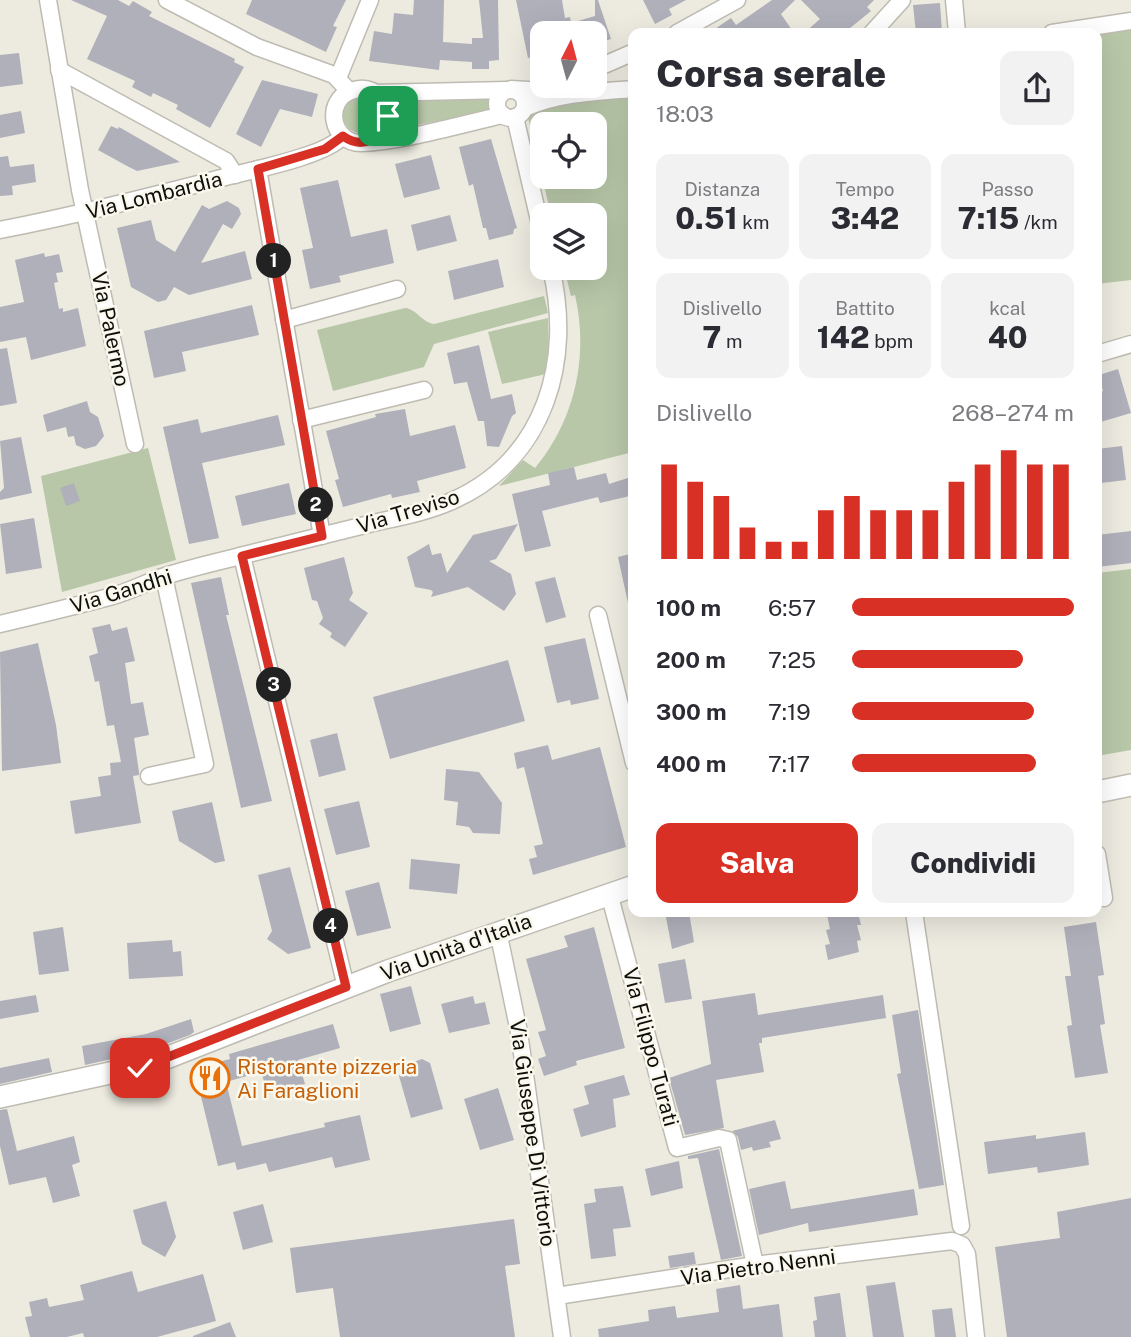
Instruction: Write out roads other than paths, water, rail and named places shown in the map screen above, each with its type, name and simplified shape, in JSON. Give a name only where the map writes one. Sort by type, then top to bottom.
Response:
[{"type":"street","name":"Via Palermo","points":[[48,0],[80,190],[135,444]]},
{"type":"street","points":[[167,0],[257,47],[338,78],[349,91]]},
{"type":"street","points":[[338,78],[370,0]]},
{"type":"street","points":[[686,28],[737,0]]},
{"type":"street","points":[[877,28],[902,0]]},
{"type":"street","points":[[954,0],[957,28]]},
{"type":"street","points":[[1085,28],[1131,21]]},
{"type":"street","points":[[607,64],[628,55]]},
{"type":"street","points":[[60,70],[226,161],[234,175]]},
{"type":"street","points":[[530,89],[375,93],[364,89],[349,91],[337,102],[334,109],[335,125],[343,136],[353,142],[370,141],[514,114],[560,98]]},
{"type":"street","points":[[509,89],[499,95],[496,103],[514,114]]},
{"type":"street","points":[[509,89],[523,96],[514,114],[535,203]]},
{"type":"street","points":[[607,90],[628,89]]},
{"type":"street","points":[[370,141],[383,131],[388,116],[383,101],[375,93]]},
{"type":"street","name":"Via Lombardia","points":[[0,230],[87,213],[258,169],[325,149],[343,136]]},
{"type":"street","points":[[258,169],[322,536]]},
{"type":"street","name":"Via Treviso","points":[[242,556],[446,503],[484,483],[515,454],[541,416],[552,386],[558,342],[559,302],[554,280]]},
{"type":"street","points":[[284,320],[397,289]]},
{"type":"street","points":[[1102,353],[1131,344]]},
{"type":"street","points":[[301,420],[424,390]]},
{"type":"street","points":[[242,556],[346,987]]},
{"type":"street","name":"Via Gandhi","points":[[0,624],[113,596],[164,577],[242,556]]},
{"type":"street","points":[[149,776],[205,764],[164,577]]},
{"type":"street","points":[[598,615],[628,738]]},
{"type":"street","points":[[1102,791],[1131,785]]},
{"type":"street","points":[[1102,885],[1104,898]]},
{"type":"street","name":"Via Unità d'Italia","points":[[0,1097],[151,1065],[346,987],[498,931],[628,888]]},
{"type":"street","name":"Via Filippo Turati","points":[[609,893],[677,1148],[719,1138],[728,1140],[755,1265]]},
{"type":"street","points":[[915,917],[961,1226]]},
{"type":"street","name":"Via Giuseppe Di Vittorio","points":[[498,931],[519,1032],[562,1337]]},
{"type":"street","name":"Via Pietro Nenni","points":[[557,1296],[755,1265],[947,1241],[959,1243],[967,1254],[976,1337]]},
{"type":"place","name":"Ristorante pizzeria Ai Faraglioni","points":[[210,1078]]}]
